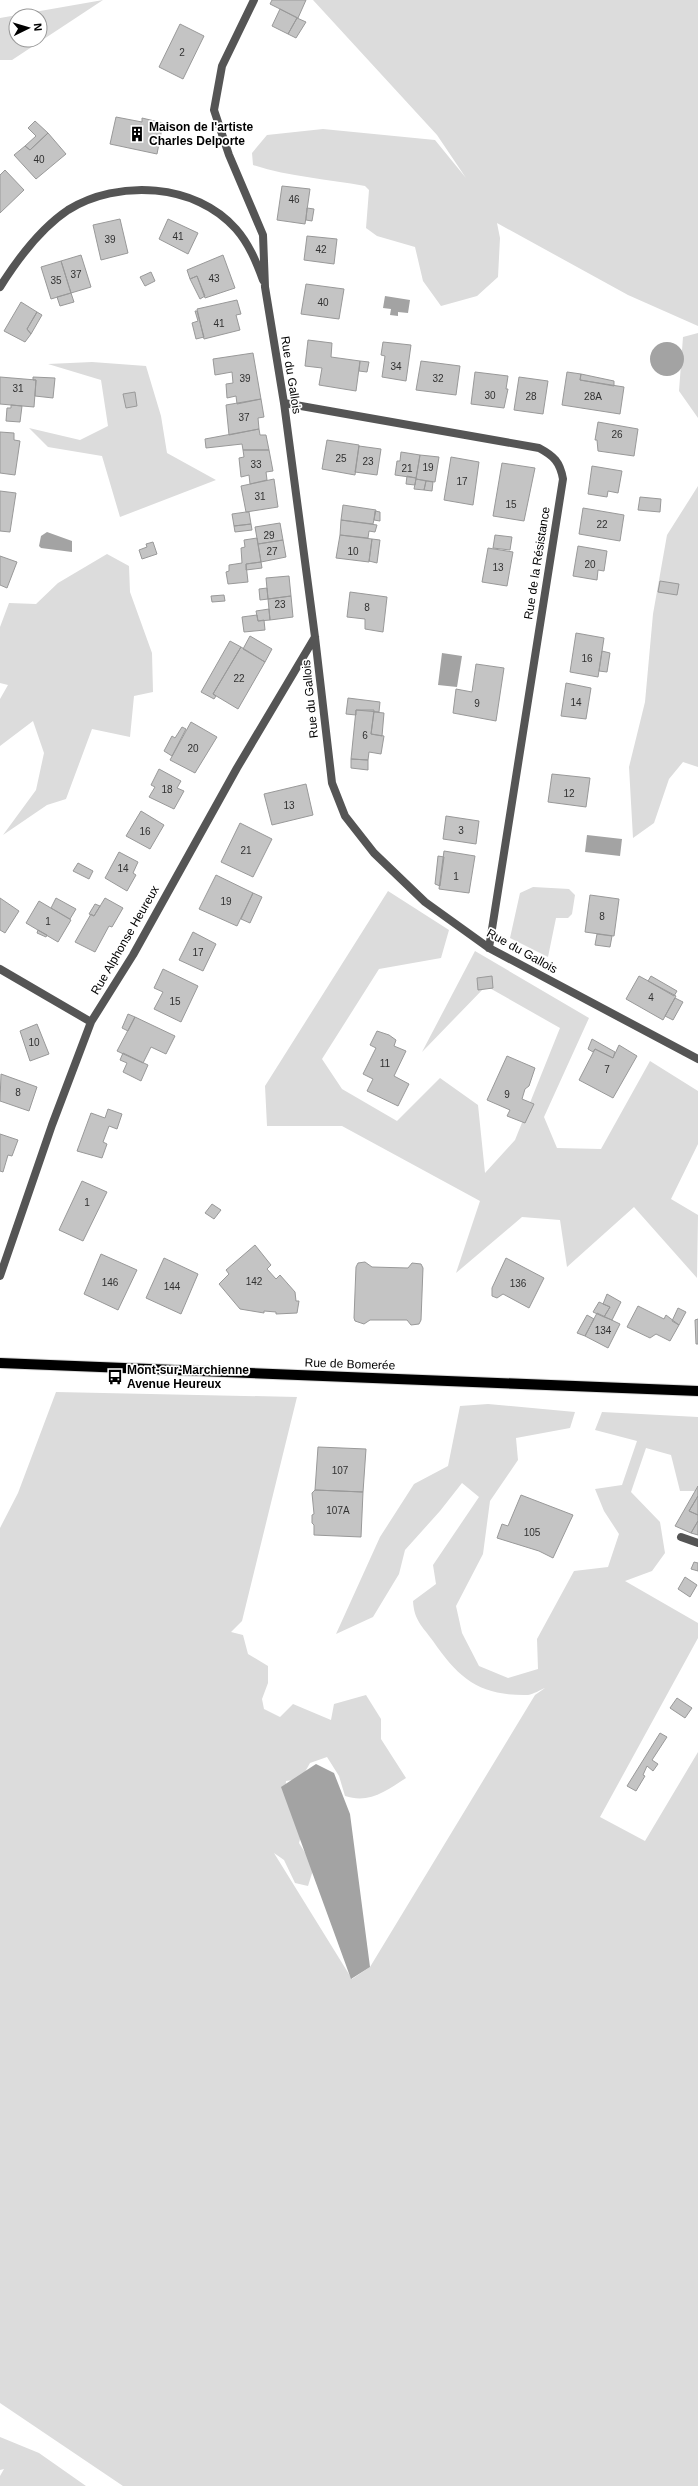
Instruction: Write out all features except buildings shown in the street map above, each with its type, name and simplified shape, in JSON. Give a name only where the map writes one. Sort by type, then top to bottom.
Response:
[{"type":"main road","name":"Rue de Bomerée","points":[[0,1363],[698,1391]]},
{"type":"street","name":"Rue du Gallois","points":[[254,0],[222,66],[214,110],[229,154],[263,235],[265,287],[284,403],[315,637],[332,783],[345,816],[374,853],[425,902],[488,948],[698,1060]]},
{"type":"street","points":[[0,287],[10,271],[43,232],[68,210],[104,194],[156,190],[188,198],[219,214],[236,229],[254,255],[265,287]]},
{"type":"street","name":"Rue de la Résistance","points":[[284,403],[539,448],[552,455],[560,464],[563,479],[488,948]]},
{"type":"street","name":"Rue Alphonse Heureux","points":[[0,1276],[52,1125],[91,1022],[132,955],[237,768],[315,637]]},
{"type":"street","points":[[0,969],[91,1022]]},
{"type":"street","points":[[681,1537],[698,1543]]},
{"type":"shaded area","points":[[103,0],[48,36],[48,10]]},
{"type":"shaded area","points":[[313,0],[698,0],[698,326],[628,295],[497,223],[500,238],[498,277],[477,296],[441,306],[423,281],[415,247],[377,236],[366,228],[369,190],[365,186],[294,175],[253,165],[252,153],[267,135],[323,129],[435,140],[466,178],[437,135]]},
{"type":"shaded area","points":[[8,17],[8,48],[30,48],[12,60],[0,60],[0,18]]},
{"type":"shaded area","points":[[385,296],[410,300],[408,313],[398,312],[398,316],[390,315],[391,309],[383,308]]},
{"type":"shaded area","points":[[698,333],[698,418],[679,391],[683,337]]},
{"type":"shaded area","points":[[664,342],[670,342],[679,347],[683,353],[683,365],[679,371],[670,376],[664,376],[655,371],[650,362],[650,356],[655,347]]},
{"type":"shaded area","points":[[92,362],[146,366],[161,416],[167,453],[216,480],[120,517],[102,456],[48,447],[29,428],[80,440],[108,426],[101,380],[48,364]]},
{"type":"shaded area","points":[[698,486],[698,767],[683,762],[669,779],[654,823],[633,838],[629,767],[645,702],[653,614],[667,535]]},
{"type":"shaded area","points":[[47,532],[72,541],[72,552],[41,548],[39,546],[41,536]]},
{"type":"shaded area","points":[[107,554],[129,566],[130,592],[152,653],[153,692],[134,696],[130,737],[92,729],[66,799],[47,805],[3,835],[36,790],[44,753],[33,721],[0,746],[0,699],[8,685],[0,683],[0,627],[9,603],[36,604],[58,583]]},
{"type":"shaded area","points":[[442,653],[462,656],[457,687],[438,685]]},
{"type":"shaded area","points":[[587,835],[622,839],[620,856],[585,852]]},
{"type":"shaded area","points":[[533,887],[569,889],[575,895],[572,914],[568,918],[556,918],[548,957],[510,938],[520,893]]},
{"type":"shaded area","points":[[388,891],[449,930],[441,958],[379,969],[322,1059],[342,1089],[397,1121],[440,1078],[478,1105],[485,1173],[515,1140],[560,1028],[486,986],[422,1052],[475,951],[589,1018],[544,1117],[557,1148],[601,1149],[650,1061],[698,1091],[698,1144],[671,1199],[698,1215],[697,1278],[634,1207],[567,1267],[560,1220],[522,1217],[456,1273],[480,1201],[342,1126],[267,1126],[265,1086]]},
{"type":"shaded area","points":[[56,1392],[297,1397],[242,1621],[231,1632],[243,1635],[248,1654],[268,1666],[268,1683],[262,1699],[264,1709],[280,1717],[293,1704],[331,1720],[334,1704],[366,1695],[381,1719],[381,1739],[406,1778],[377,1795],[362,1798],[345,1796],[339,1776],[327,1757],[310,1763],[301,1779],[286,1781],[285,1794],[302,1832],[299,1843],[314,1867],[308,1886],[295,1883],[284,1860],[274,1853],[352,1979],[370,1967],[535,1695],[545,1688],[528,1695],[511,1695],[484,1688],[472,1683],[452,1666],[422,1627],[417,1618],[413,1601],[436,1584],[433,1565],[479,1497],[462,1483],[440,1511],[405,1550],[399,1574],[373,1617],[336,1634],[380,1537],[414,1484],[448,1466],[460,1406],[488,1404],[575,1412],[570,1428],[516,1438],[518,1460],[490,1501],[483,1554],[456,1606],[462,1633],[479,1666],[508,1678],[538,1669],[537,1639],[574,1571],[608,1567],[619,1534],[604,1511],[595,1489],[622,1485],[637,1441],[595,1430],[602,1412],[698,1417],[698,1491],[680,1491],[671,1455],[646,1448],[631,1492],[660,1522],[665,1553],[652,1571],[625,1581],[698,1623],[698,1638],[600,1817],[645,1841],[698,1752],[698,2486],[123,2486],[0,2403],[0,1528],[18,1493]]},
{"type":"shaded area","points":[[316,1764],[334,1773],[350,1814],[370,1967],[351,1979],[281,1787]]},
{"type":"shaded area","points":[[0,2437],[39,2453],[86,2486],[0,2486],[0,2476],[4,2469],[0,2470]]},
{"type":"place","name":"Maison de l'artiste Charles Delporte","points":[[137,134]]},
{"type":"place","name":"Mont-sur-Marchienne Avenue Heureux","points":[[115,1377]]}]
